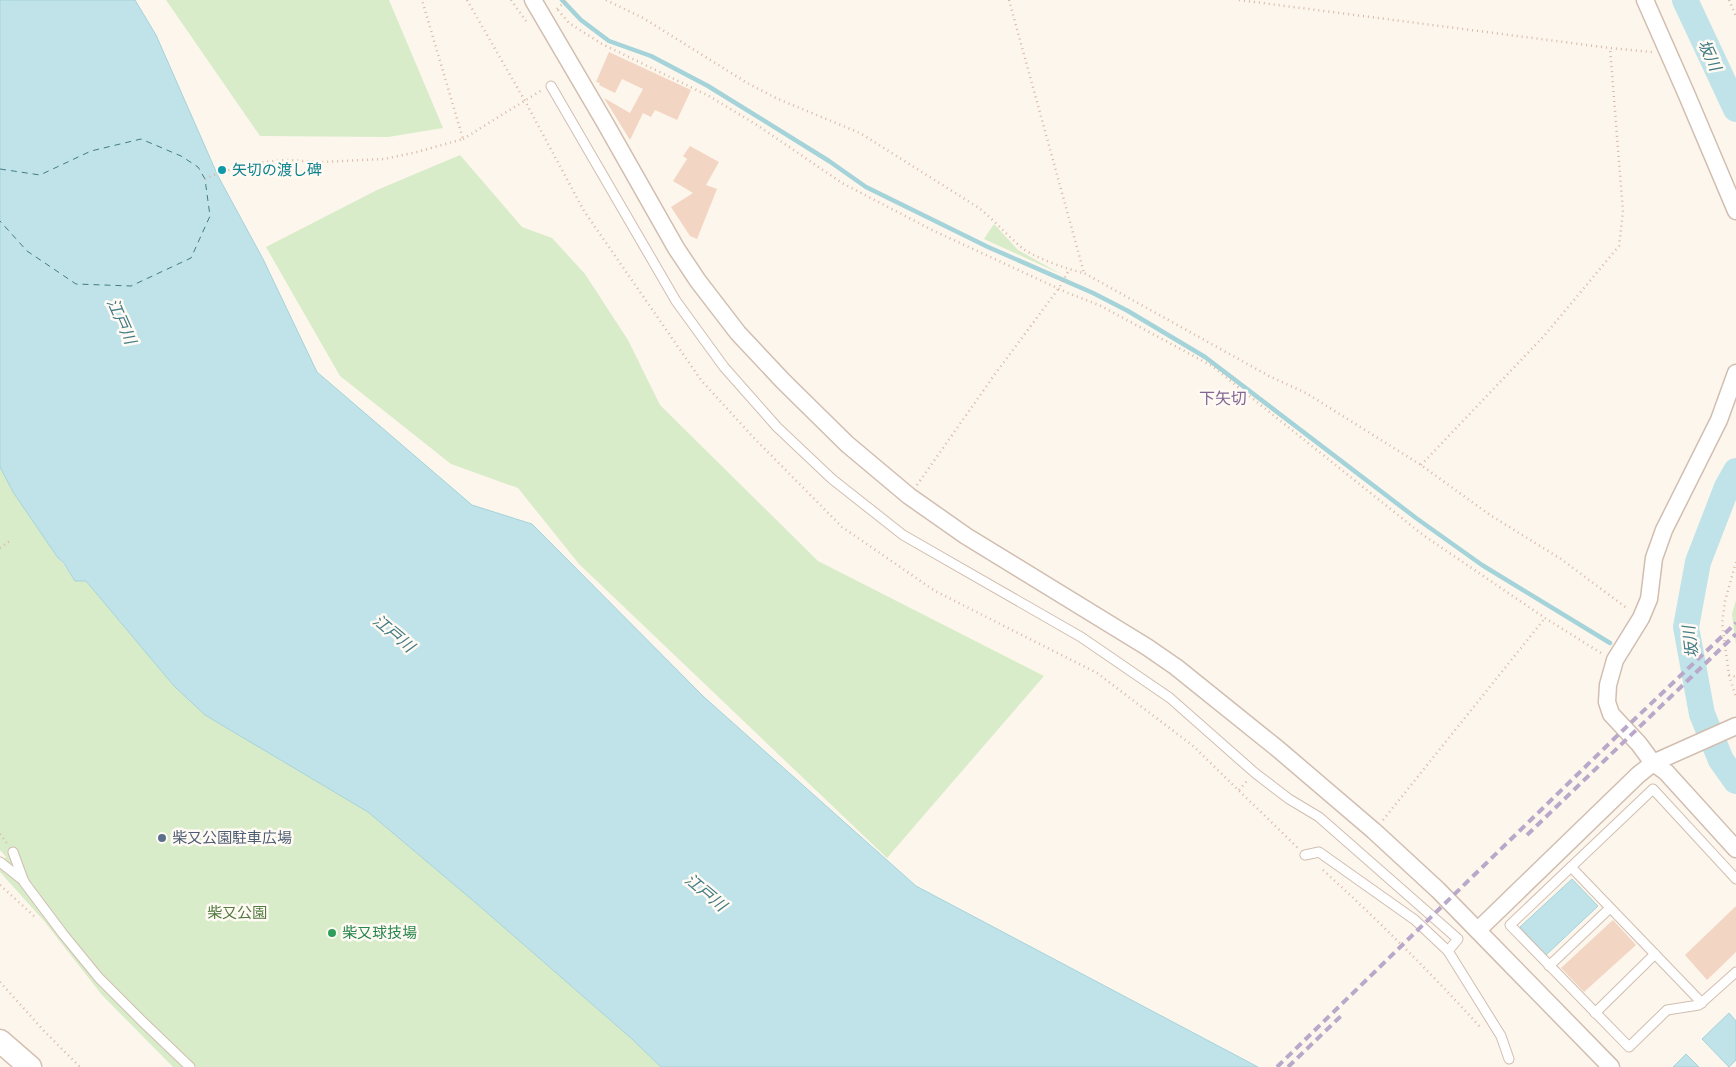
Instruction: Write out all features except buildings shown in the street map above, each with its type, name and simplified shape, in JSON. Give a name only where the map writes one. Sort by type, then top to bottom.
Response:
[{"type":"main road","points":[[0,1041],[30,1067]]},
{"type":"street","points":[[533,0],[676,248],[717,307],[738,333],[819,418],[867,462],[909,496],[966,536],[1113,625],[1176,667],[1278,749],[1374,831],[1438,890],[1468,935],[1611,1067]]},
{"type":"street","points":[[1645,0],[1736,211]]},
{"type":"street","points":[[1736,373],[1719,420],[1664,530],[1654,558],[1649,599],[1641,618],[1616,660],[1608,685],[1607,702],[1612,714],[1653,763],[1666,772],[1736,848]]},
{"type":"street","points":[[1468,935],[1638,774],[1653,763],[1736,726]]},
{"type":"lane","points":[[550,86],[676,301],[724,367],[777,427],[832,478],[903,534],[1081,637],[1170,698],[1255,773],[1289,799],[1319,817],[1468,935],[1448,951]]},
{"type":"lane","points":[[1736,879],[1653,789],[1510,926],[1629,1047],[1667,1010],[1699,1005],[1736,972]]},
{"type":"lane","points":[[13,852],[24,882]]},
{"type":"lane","points":[[1305,854],[1319,852],[1415,920],[1448,951],[1501,1036],[1509,1059]]},
{"type":"lane","points":[[0,862],[24,882],[52,920],[100,978],[190,1067]]},
{"type":"lane","points":[[1571,867],[1702,1003]]},
{"type":"lane","points":[[1549,966],[1610,908]]},
{"type":"lane","points":[[1595,1013],[1655,954]]},
{"type":"path","points":[[422,0],[463,139]]},
{"type":"path","points":[[567,0],[557,9],[569,22],[602,44],[709,96],[757,125],[842,183],[932,230],[1099,305],[1212,366],[1423,535],[1545,618],[1616,660]]},
{"type":"path","points":[[606,0],[643,18],[749,84],[778,99],[860,133],[979,208],[1023,249],[1069,270],[1084,273],[1239,360],[1269,376],[1306,392],[1422,465],[1490,515],[1562,559],[1641,618]]},
{"type":"path","points":[[1009,0],[1084,273]]},
{"type":"path","points":[[1239,0],[1610,48],[1668,53]]},
{"type":"path","points":[[1729,0],[1736,16]]},
{"type":"path","points":[[1422,465],[1544,336],[1618,246],[1623,212],[1610,48]]},
{"type":"path","points":[[205,179],[218,173],[255,163],[286,160],[323,162],[384,159],[463,139],[550,86]]},
{"type":"path","points":[[909,496],[1059,288],[1069,270]]},
{"type":"path","points":[[0,548],[11,540]]},
{"type":"path","points":[[1736,562],[1725,601],[1722,623],[1729,675],[1736,697]]},
{"type":"path","points":[[1374,831],[1545,618]]},
{"type":"path","points":[[1729,675],[1736,677]]},
{"type":"path","points":[[0,885],[43,925],[52,920]]},
{"type":"path","points":[[0,982],[80,1067]]},
{"type":"green space","points":[[166,0],[389,0],[443,128],[388,137],[260,136]]},
{"type":"green space","points":[[460,155],[522,227],[552,238],[585,274],[628,340],[660,405],[818,561],[1044,676],[887,858],[579,564],[518,488],[451,464],[340,376],[266,247],[377,190]]},
{"type":"green space","points":[[994,224],[1018,250],[1061,274],[984,239]]},
{"type":"green space","name":"柴又公園","points":[[0,467],[13,492],[75,581],[86,581],[174,686],[205,715],[368,812],[476,903],[632,1039],[661,1067],[173,1067],[102,995],[44,921],[0,872],[0,864],[6,857],[0,850]]},
{"type":"green space","points":[[1736,600],[1736,645],[1732,614]]},
{"type":"water","name":"江戸川","points":[[0,0],[135,0],[156,35],[218,176],[263,259],[317,372],[472,505],[532,524],[704,697],[916,886],[1258,1067],[661,1067],[632,1039],[476,903],[368,812],[205,715],[174,686],[86,581],[75,581],[13,492],[0,467]]},
{"type":"water","points":[[1572,879],[1598,906],[1546,955],[1520,927]]},
{"type":"water","points":[[1729,1013],[1736,1021],[1736,1060],[1729,1067],[1702,1039]]},
{"type":"water","points":[[1686,1054],[1699,1067],[1673,1067]]},
{"type":"waterway","points":[[562,0],[581,20],[609,41],[651,56],[708,86],[829,161],[866,187],[988,247],[1093,293],[1128,311],[1205,357],[1416,518],[1482,565],[1610,643]]},
{"type":"waterway","name":"坂川","points":[[1685,0],[1736,109]]},
{"type":"waterway","name":"坂川","points":[[1736,471],[1727,487],[1698,562],[1686,627],[1702,714],[1721,760],[1736,781]]},
{"type":"ferry route","points":[[0,169],[40,175],[91,151],[141,139],[181,156],[198,167],[205,179],[210,216],[191,258],[131,286],[76,284],[27,251],[0,221]]},
{"type":"railway","points":[[1277,1067],[1619,734],[1736,623]]},
{"type":"railway","points":[[1527,835],[1736,634]]},
{"type":"railway","points":[[1288,1067],[1342,1015]]},
{"type":"place","name":"矢切の渡し碑","points":[[222,170]]},
{"type":"place","name":"柴又公園駐車広場","points":[[162,838]]},
{"type":"place","name":"柴又球技場","points":[[332,933]]},
{"type":"district","name":"下矢切","points":[[1223,398]]}]
